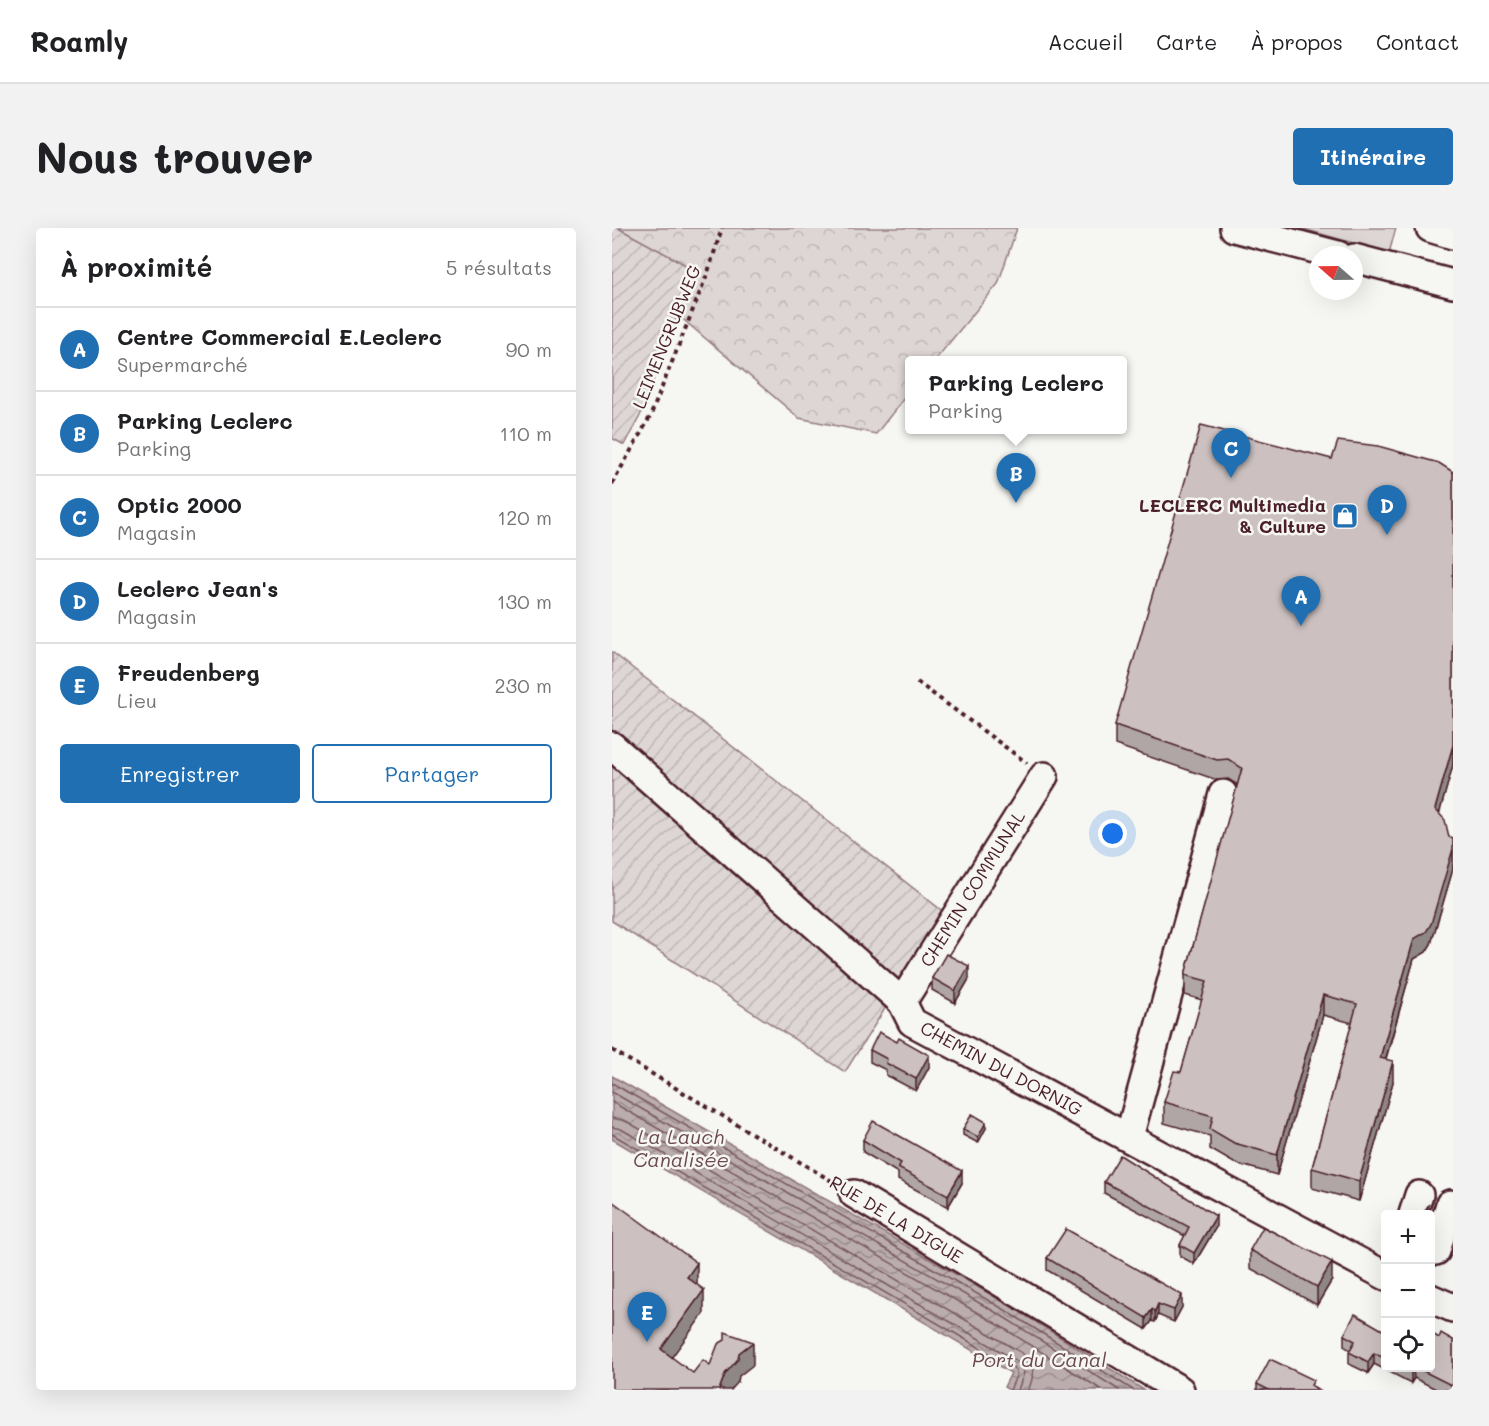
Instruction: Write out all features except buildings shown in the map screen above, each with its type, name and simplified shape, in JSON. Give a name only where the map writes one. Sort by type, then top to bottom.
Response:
[{"type":"street","points":[[1234,228],[1309,247]]},
{"type":"street","points":[[1430,228],[1453,235]]},
{"type":"street","points":[[1363,260],[1453,284]]},
{"type":"street","name":"CHEMIN DU DORNIG","points":[[612,746],[902,1002],[912,1022],[1381,1273]]},
{"type":"street","name":"CHEMIN COMMUNAL","points":[[902,1002],[1044,776]]},
{"type":"street","points":[[1129,1137],[1223,794]]},
{"type":"street","name":"RUE DE LA DIGUE","points":[[854,1194],[1180,1390]]},
{"type":"street","points":[[1428,1205],[1446,1251]]},
{"type":"street","points":[[1435,1300],[1453,1308]]},
{"type":"path","name":"LEIMENGRUBWEG","points":[[612,484],[650,417],[708,272],[722,228]]},
{"type":"path","points":[[917,682],[1044,776]]},
{"type":"path","name":"RUE DE LA DIGUE","points":[[612,1050],[854,1194]]},
{"type":"green space","points":[[612,228],[618,228],[684,264],[691,277],[640,416],[624,445],[612,438]]},
{"type":"green space","points":[[618,228],[1017,228],[998,284],[938,356],[905,356],[905,397],[876,434],[799,418],[678,315],[691,277],[684,264]]},
{"type":"green space","points":[[1300,228],[1396,228],[1389,253]]},
{"type":"green space","points":[[612,652],[945,913],[845,1072],[612,921]]},
{"type":"water","name":"Port du Canal","points":[[612,1076],[1009,1305],[1144,1390],[1009,1390],[1004,1387],[1011,1373],[612,1139]]},
{"type":"place","name":"Optic 2000","points":[[1231,478]]},
{"type":"place","name":"Parking Leclerc","points":[[1016,503]]},
{"type":"place","name":"LECLERC Multimedia & Culture","points":[[1345,516]]},
{"type":"place","name":"Leclerc Jean's","points":[[1387,535]]},
{"type":"place","name":"Centre Commercial E.Leclerc","points":[[1301,626]]},
{"type":"place","name":"Freudenberg","points":[[647,1342]]},
{"type":"water label","name":"La Lauch Canalisée","points":[[681,1148]]}]
